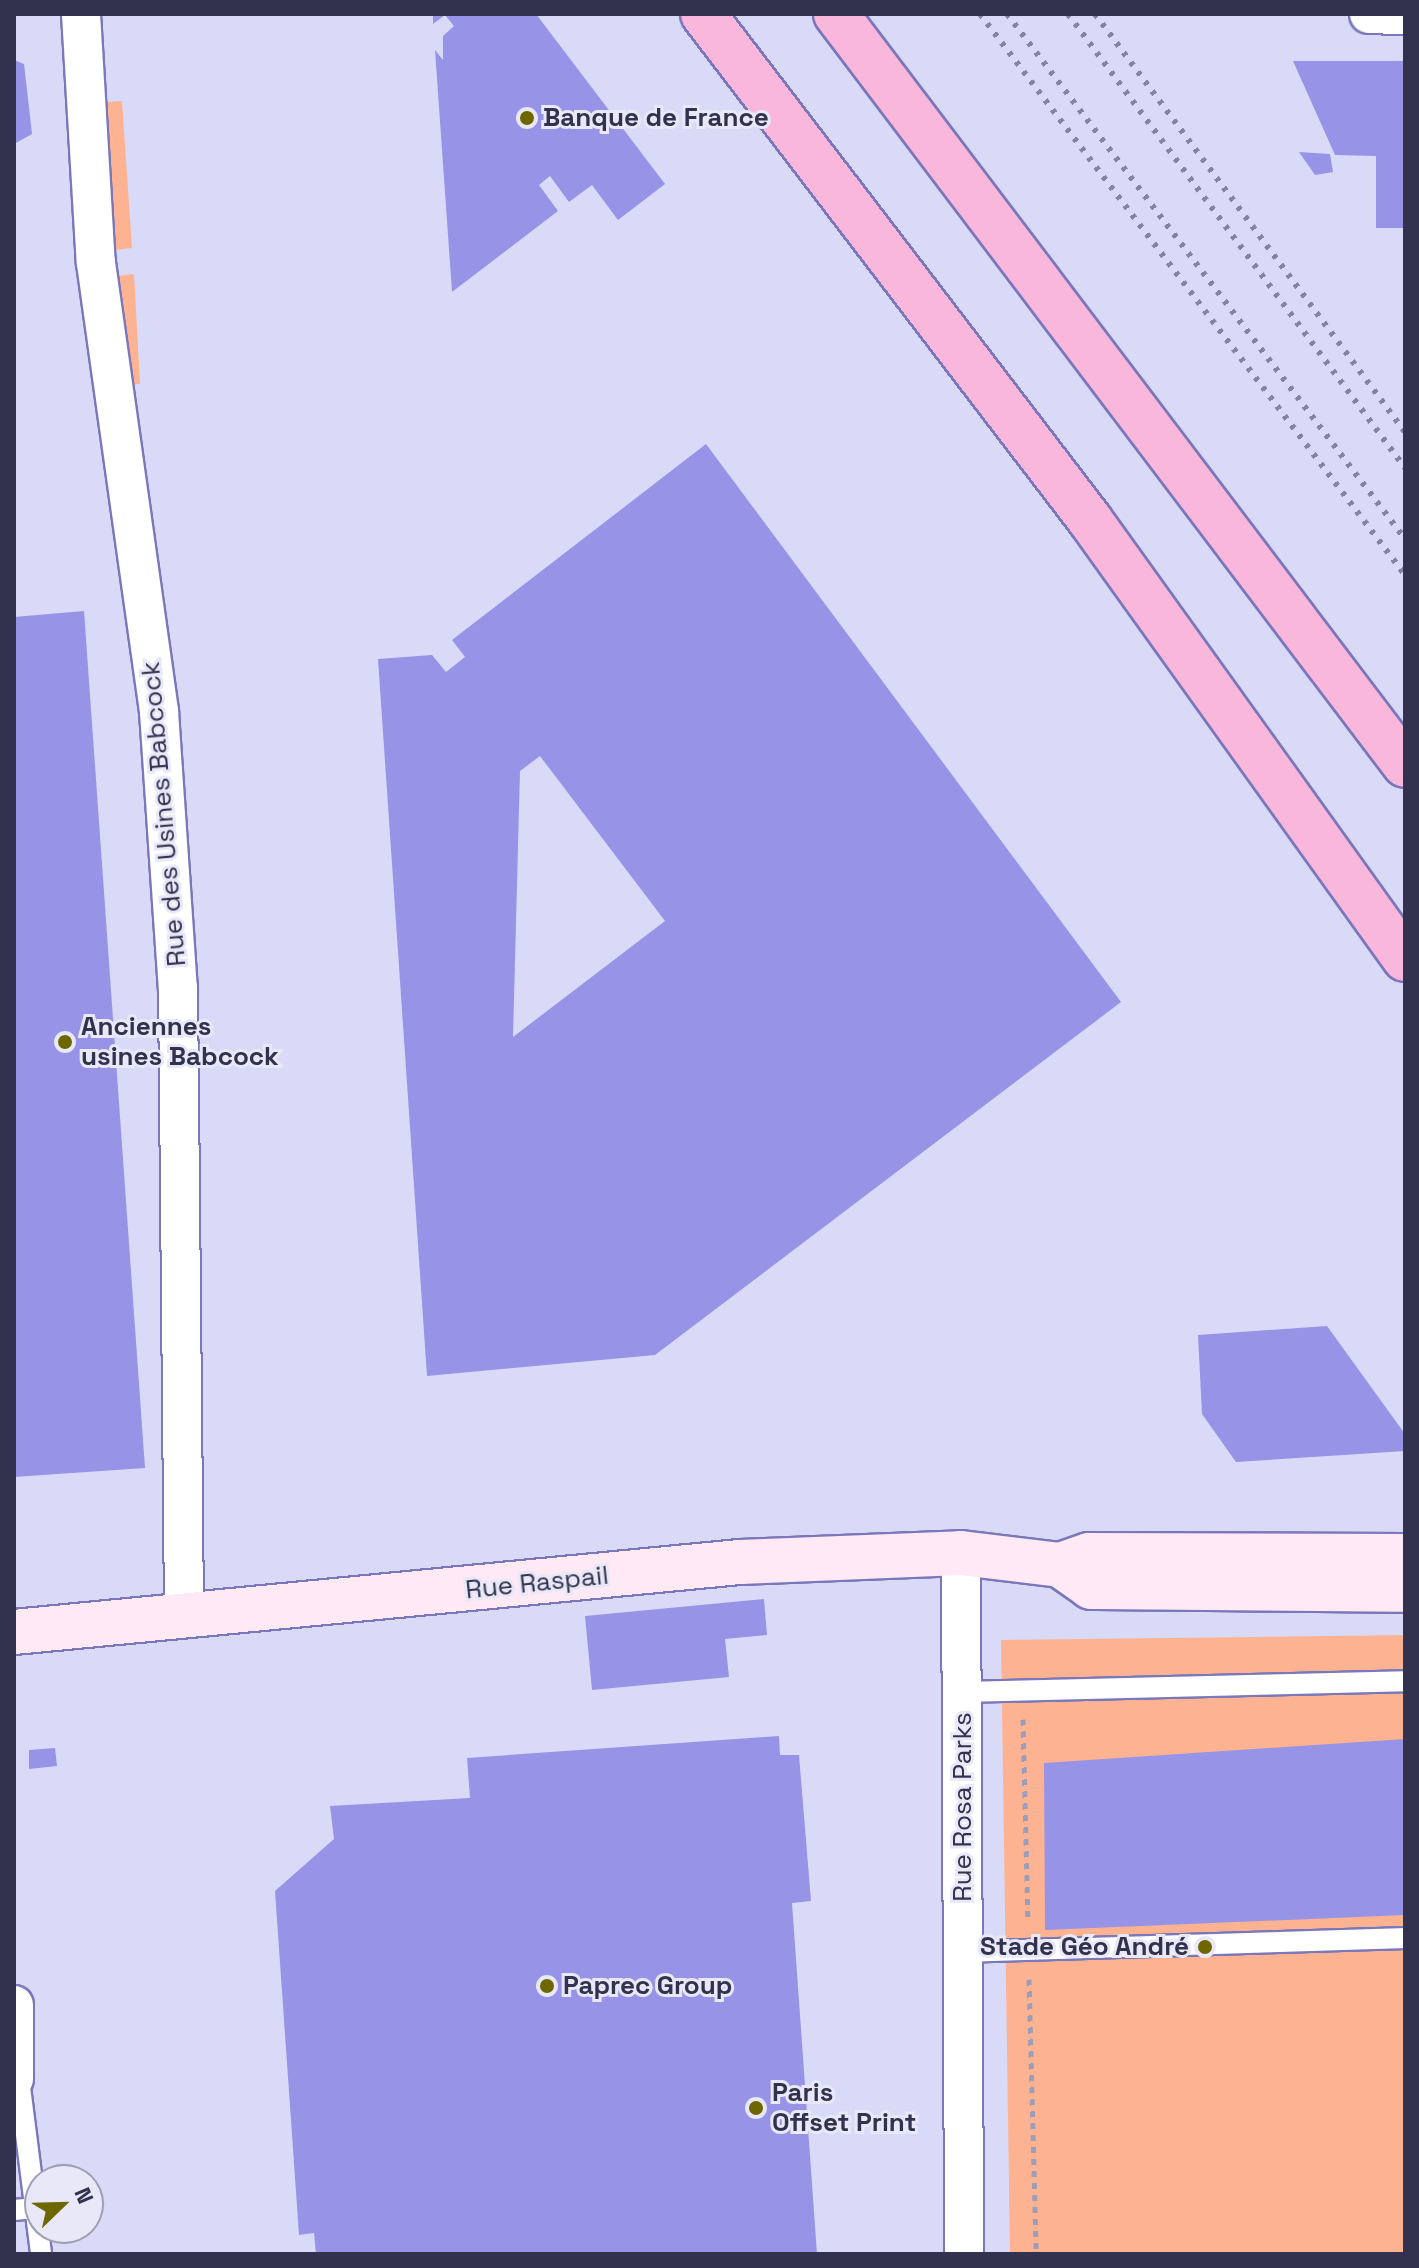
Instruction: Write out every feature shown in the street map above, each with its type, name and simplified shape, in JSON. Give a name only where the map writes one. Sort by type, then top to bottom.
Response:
[{"type":"highway","points":[[703,14],[1090,520],[1405,959]]},
{"type":"highway","points":[[836,14],[1405,765]]},
{"type":"street","name":"Rue des Usines Babcock","points":[[81,14],[96,263],[159,712],[178,988],[184,1618]]},
{"type":"street","points":[[1369,14],[1405,15]]},
{"type":"street","name":"Rue Raspail","points":[[14,1632],[740,1562],[961,1553],[1060,1565]]},
{"type":"street","name":"Rue Rosa Parks","points":[[961,1553],[964,2254]]},
{"type":"street","points":[[1060,1565],[1089,1555],[1405,1556]]},
{"type":"street","points":[[1060,1565],[1091,1587],[1405,1590]]},
{"type":"street","points":[[14,2005],[16,2079]]},
{"type":"lane","points":[[962,1692],[1405,1681]]},
{"type":"lane","points":[[963,1952],[1405,1938]]},
{"type":"lane","points":[[16,2079],[29,2164]]},
{"type":"shaded area","points":[[122,101],[132,248],[115,250],[106,102]]},
{"type":"shaded area","points":[[134,274],[140,384],[134,384],[116,276]]},
{"type":"shaded area","name":"Stade Géo André","points":[[1405,1635],[1405,2254],[1010,2254],[1001,1640]]},
{"type":"building","name":"Banque de France","points":[[433,14],[536,14],[665,184],[618,220],[592,185],[569,202],[550,176],[539,185],[558,211],[452,292],[435,50],[443,60],[443,36],[454,26],[445,15],[433,24]]},
{"type":"building","points":[[14,60],[24,64],[32,134],[14,144]]},
{"type":"building","points":[[1293,61],[1405,61],[1405,228],[1376,228],[1376,156],[1335,155]]},
{"type":"building","points":[[1299,152],[1330,154],[1333,172],[1315,175]]},
{"type":"building","points":[[706,444],[1121,1002],[655,1355],[427,1376],[378,659],[432,655],[446,672],[465,657],[452,640]],"holes":[[[540,756],[665,921],[513,1037],[520,771]]]},
{"type":"building","name":"Anciennes usines Babcock","points":[[84,611],[145,1468],[14,1477],[14,617]]},
{"type":"building","points":[[1327,1326],[1405,1434],[1405,1451],[1236,1462],[1202,1414],[1198,1335]]},
{"type":"building","points":[[764,1599],[767,1635],[725,1639],[729,1677],[592,1690],[585,1616]]},
{"type":"building","name":"Paprec Group","points":[[779,1736],[780,1755],[799,1755],[811,1901],[792,1903],[817,2254],[316,2254],[314,2233],[299,2235],[275,1891],[334,1839],[330,1806],[470,1798],[467,1758]]},
{"type":"building","points":[[1405,1739],[1405,1915],[1045,1930],[1044,1763]]},
{"type":"building","points":[[55,1748],[57,1766],[29,1769],[29,1750]]},
{"type":"railway","points":[[980,14],[1405,575]]},
{"type":"railway","points":[[1007,14],[1405,539]]},
{"type":"railway","points":[[1068,14],[1405,468]]},
{"type":"railway","points":[[1095,14],[1405,432]]},
{"type":"place","name":"Banque de France","points":[[527,118]]},
{"type":"place","name":"Anciennes usines Babcock","points":[[65,1042]]},
{"type":"place","name":"Stade Géo André","points":[[1205,1947]]},
{"type":"place","name":"Paprec Group","points":[[547,1986]]},
{"type":"place","name":"Paris Offset Print","points":[[756,2108]]}]
